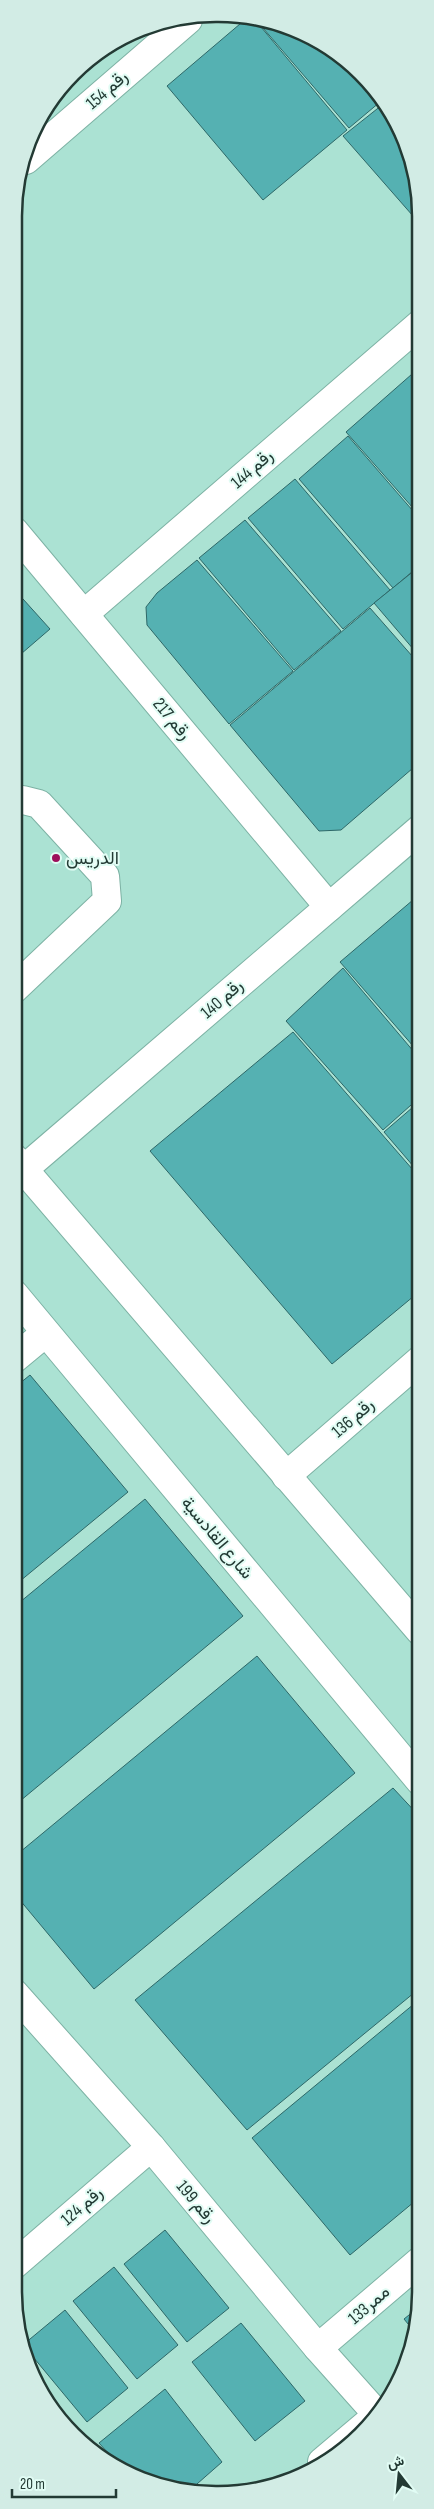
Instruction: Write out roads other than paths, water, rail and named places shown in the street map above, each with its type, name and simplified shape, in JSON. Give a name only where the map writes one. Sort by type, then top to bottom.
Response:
[{"type":"street","name":"رقم 154","points":[[33,154],[182,26]]},
{"type":"street","name":"رقم 144","points":[[84,614],[412,331]]},
{"type":"street","name":"رقم 217","points":[[22,540],[330,907]]},
{"type":"street","points":[[22,800],[39,804],[106,876],[107,901],[22,981]]},
{"type":"street","name":"رقم 140","points":[[22,1162],[330,907],[412,836]]},
{"type":"street","points":[[22,1168],[412,1622]]},
{"type":"street","name":"شارع القادسية","points":[[22,1304],[412,1771]]},
{"type":"street","points":[[22,1353],[44,1335]]},
{"type":"street","name":"رقم 136","points":[[286,1476],[412,1367]]},
{"type":"street","name":"رقم 199","points":[[22,2001],[151,2147],[318,2348],[372,2409]]},
{"type":"street","name":"رقم 124","points":[[22,2258],[151,2147]]},
{"type":"street","name":"ممر133","points":[[318,2348],[412,2268]]},
{"type":"place","name":"الدريس","points":[[56,858]]}]
